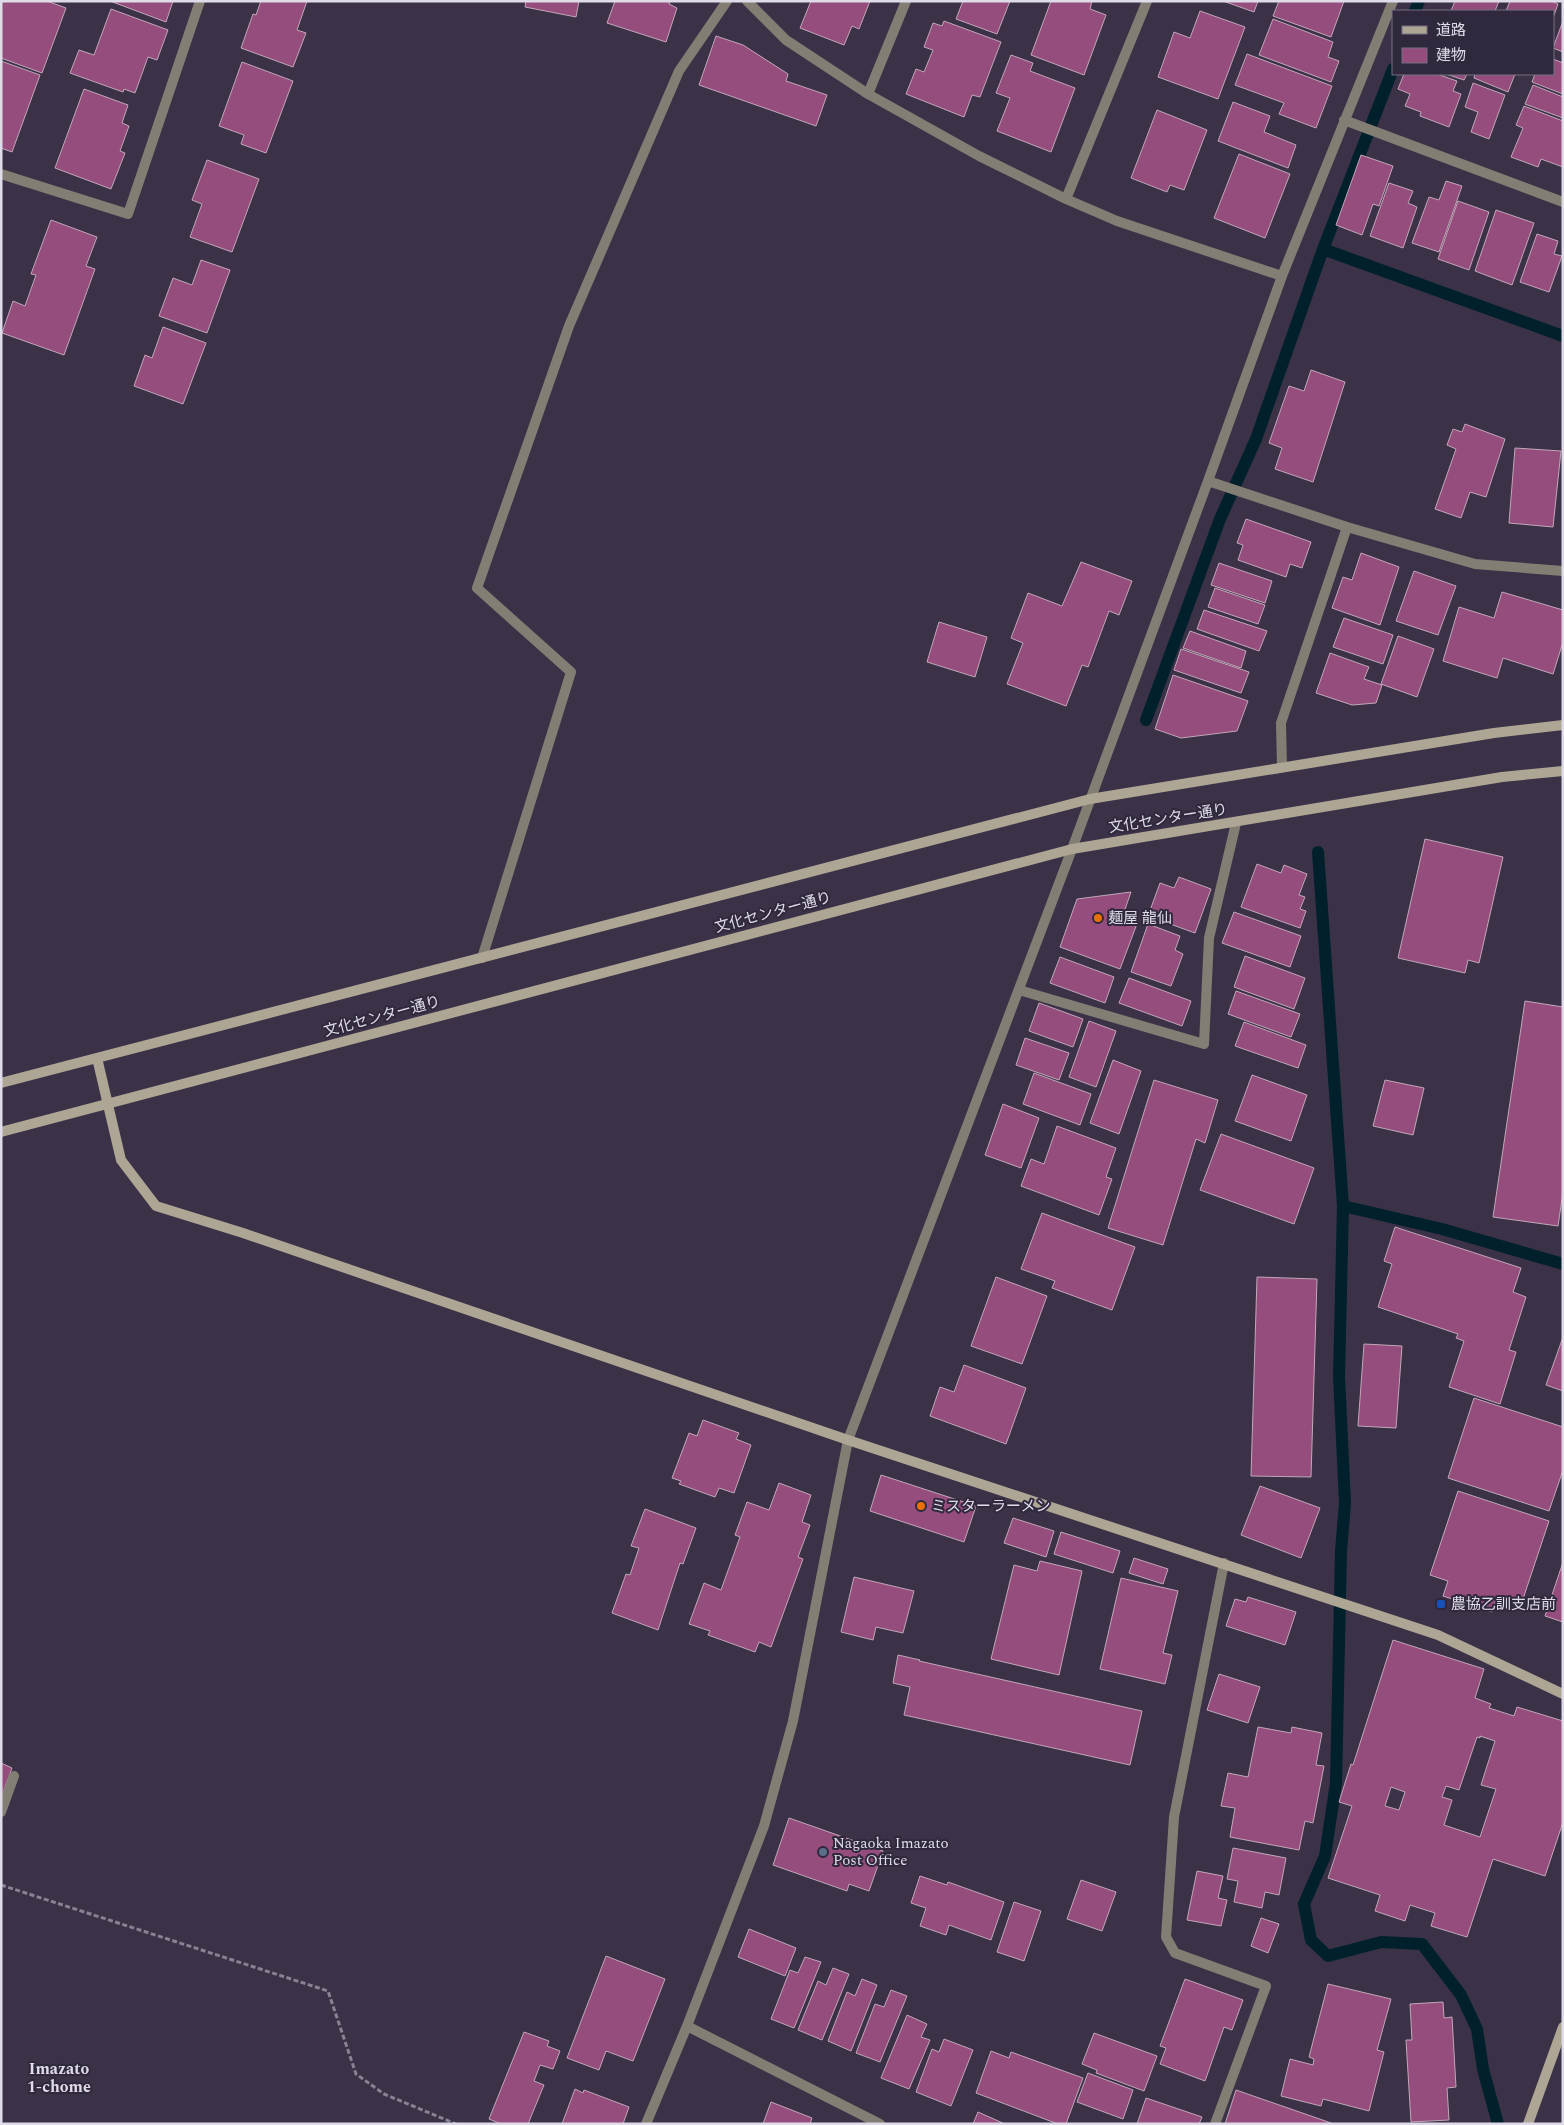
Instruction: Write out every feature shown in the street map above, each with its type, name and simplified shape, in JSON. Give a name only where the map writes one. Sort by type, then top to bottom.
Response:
[{"type":"street","points":[[1,174],[128,214],[200,1]]},
{"type":"street","points":[[482,958],[572,672],[477,588],[569,326],[679,71],[727,1]]},
{"type":"street","points":[[747,1],[786,40],[868,94],[979,156],[1066,200],[1116,221],[1282,276]]},
{"type":"street","points":[[868,94],[906,1]]},
{"type":"street","points":[[1066,200],[1147,1]]},
{"type":"street","points":[[646,2124],[687,2026],[767,1816],[793,1721],[848,1440],[1072,849],[1282,276],[1393,1]]},
{"type":"street","points":[[1344,120],[1563,202]]},
{"type":"street","points":[[1208,481],[1347,527],[1475,564],[1563,571]]},
{"type":"street","points":[[1282,767],[1281,723],[1347,527]]},
{"type":"street","name":"文化センター通り","points":[[1,1083],[1090,799],[1494,733],[1563,725]]},
{"type":"street","name":"文化センター通り","points":[[1,1132],[1072,849],[1502,777],[1563,771]]},
{"type":"street","points":[[1019,990],[1204,1044],[1209,938],[1236,823]]},
{"type":"street","points":[[97,1058],[120,1160],[156,1206],[252,1236],[848,1440],[1438,1635],[1563,1694]]},
{"type":"street","points":[[1214,2124],[1266,1986],[1174,1952],[1166,1937],[1174,1817],[1224,1563]]},
{"type":"street","points":[[1,1812],[14,1776]]},
{"type":"street","points":[[687,2026],[880,2124]]},
{"type":"street","points":[[1528,2124],[1563,2027]]},
{"type":"path","points":[[1,1885],[328,1991],[356,2074],[384,2094],[456,2124]]},
{"type":"building","points":[[1,1],[47,1],[66,8],[42,73],[1,58]]},
{"type":"building","points":[[110,1],[173,1],[166,22]]},
{"type":"building","points":[[261,1],[307,1],[297,30],[306,33],[293,67],[241,48],[253,14],[256,15]]},
{"type":"building","points":[[526,1],[579,1],[576,17],[525,7]]},
{"type":"building","points":[[615,1],[670,1],[669,4],[677,8],[666,42],[607,23]]},
{"type":"building","points":[[811,1],[870,1],[859,29],[852,26],[844,45],[800,28]]},
{"type":"building","points":[[963,1],[1010,1],[997,34],[956,19]]},
{"type":"building","points":[[1051,1],[1092,1],[1090,9],[1106,15],[1084,75],[1031,55]]},
{"type":"building","points":[[1223,1],[1258,1],[1254,12]]},
{"type":"building","points":[[1279,1],[1344,1],[1331,37],[1273,16]]},
{"type":"building","points":[[1455,1],[1499,1],[1495,10],[1451,10]]},
{"type":"building","points":[[1510,1],[1552,1],[1558,4],[1554,15],[1554,10],[1506,10]]},
{"type":"building","points":[[111,9],[168,30],[157,60],[148,57],[135,93],[124,89],[123,92],[70,73],[79,50],[94,55]]},
{"type":"building","points":[[1200,11],[1245,27],[1218,99],[1158,77],[1174,32],[1190,38]]},
{"type":"building","points":[[1273,19],[1333,42],[1328,57],[1339,61],[1331,82],[1259,55]]},
{"type":"building","points":[[944,21],[1001,42],[980,97],[972,95],[964,117],[906,94],[916,69],[924,72],[933,50],[924,47],[933,23],[942,26]]},
{"type":"building","points":[[1563,21],[1563,52],[1554,48]]},
{"type":"building","points":[[716,36],[743,45],[788,74],[786,81],[827,95],[816,126],[699,85]]},
{"type":"building","points":[[1247,54],[1332,86],[1316,128],[1279,114],[1284,103],[1235,85]]},
{"type":"building","points":[[1011,55],[1033,63],[1030,71],[1075,88],[1051,152],[997,131],[1010,98],[996,93]]},
{"type":"building","points":[[1554,59],[1563,63],[1563,94],[1532,82],[1535,75],[1554,75]]},
{"type":"building","points":[[1,61],[40,75],[12,152],[1,148]]},
{"type":"building","points":[[242,62],[293,81],[266,153],[241,144],[244,135],[219,126]]},
{"type":"building","points":[[1404,75],[1440,75],[1457,81],[1453,91],[1461,94],[1449,127],[1420,116],[1421,112],[1405,106],[1410,94],[1398,89]]},
{"type":"building","points":[[1449,75],[1466,75],[1464,80]]},
{"type":"building","points":[[1475,75],[1515,75],[1508,92],[1474,78]]},
{"type":"building","points":[[1473,83],[1505,95],[1489,139],[1471,132],[1478,112],[1465,107]]},
{"type":"building","points":[[1533,85],[1563,97],[1563,118],[1525,104]]},
{"type":"building","points":[[84,89],[128,105],[122,123],[129,126],[120,151],[125,153],[111,189],[55,168]]},
{"type":"building","points":[[1233,102],[1270,116],[1264,132],[1296,145],[1288,168],[1218,141]]},
{"type":"building","points":[[1524,106],[1563,121],[1563,167],[1541,159],[1538,167],[1511,157],[1523,128],[1516,125]]},
{"type":"building","points":[[1157,110],[1207,130],[1184,190],[1170,185],[1167,192],[1131,178]]},
{"type":"building","points":[[1239,154],[1290,174],[1265,238],[1214,218]]},
{"type":"building","points":[[1361,155],[1393,166],[1379,206],[1373,204],[1362,235],[1336,225]]},
{"type":"building","points":[[207,160],[259,179],[232,252],[190,237],[202,204],[192,200]]},
{"type":"building","points":[[1446,181],[1462,186],[1439,252],[1412,243],[1429,197],[1439,200]]},
{"type":"building","points":[[1389,183],[1413,191],[1408,203],[1417,207],[1403,248],[1370,236]]},
{"type":"building","points":[[1458,201],[1489,212],[1469,270],[1438,259]]},
{"type":"building","points":[[1496,210],[1534,223],[1512,285],[1475,271]]},
{"type":"building","points":[[51,220],[97,237],[86,266],[95,269],[64,355],[2,333],[13,301],[25,306],[36,275],[31,274]]},
{"type":"building","points":[[1537,234],[1558,241],[1554,254],[1562,256],[1549,292],[1520,282]]},
{"type":"building","points":[[201,260],[230,270],[207,333],[159,316],[173,278],[192,285]]},
{"type":"building","points":[[163,327],[206,343],[183,404],[134,386],[145,355],[152,358]]},
{"type":"building","points":[[1311,370],[1345,382],[1313,482],[1275,469],[1282,448],[1269,443],[1289,386],[1304,391]]},
{"type":"building","points":[[1465,424],[1505,439],[1486,497],[1470,492],[1461,518],[1435,509],[1456,449],[1447,445],[1453,429],[1462,432]]},
{"type":"building","points":[[1515,448],[1561,451],[1553,527],[1509,523]]},
{"type":"building","points":[[1246,519],[1311,542],[1302,568],[1290,564],[1286,577],[1238,560],[1243,545],[1237,543]]},
{"type":"building","points":[[1361,553],[1399,567],[1380,625],[1332,608],[1343,577],[1352,580]]},
{"type":"building","points":[[1081,562],[1132,581],[1119,615],[1109,611],[1088,667],[1082,665],[1066,706],[1007,684],[1023,643],[1011,638],[1028,593],[1062,606]]},
{"type":"building","points":[[1219,563],[1272,581],[1265,603],[1211,585]]},
{"type":"building","points":[[1414,571],[1456,586],[1438,635],[1396,621]]},
{"type":"building","points":[[1215,588],[1265,605],[1258,624],[1208,607]]},
{"type":"building","points":[[1502,592],[1563,610],[1563,642],[1553,674],[1503,658],[1497,678],[1443,661],[1459,607],[1494,618]]},
{"type":"building","points":[[1204,610],[1267,631],[1259,651],[1197,629]]},
{"type":"building","points":[[1344,618],[1393,635],[1383,664],[1333,647]]},
{"type":"building","points":[[939,622],[987,637],[975,677],[927,662]]},
{"type":"building","points":[[1190,631],[1246,651],[1241,668],[1183,648]]},
{"type":"building","points":[[1398,636],[1434,649],[1417,697],[1381,684]]},
{"type":"building","points":[[1181,649],[1249,672],[1241,693],[1174,670]]},
{"type":"building","points":[[1330,653],[1369,667],[1364,679],[1382,685],[1376,703],[1352,705],[1316,693]]},
{"type":"building","points":[[1173,675],[1248,701],[1237,731],[1181,738],[1155,729]]},
{"type":"building","points":[[1425,839],[1503,857],[1479,963],[1468,960],[1465,973],[1398,958]]},
{"type":"building","points":[[1257,864],[1281,873],[1284,865],[1307,874],[1299,895],[1305,897],[1300,909],[1306,911],[1300,928],[1241,907]]},
{"type":"building","points":[[1179,877],[1211,889],[1195,933],[1148,916],[1160,883],[1174,888]]},
{"type":"building","points":[[1131,892],[1123,915],[1138,921],[1120,969],[1060,947],[1077,899]]},
{"type":"building","points":[[1234,912],[1301,936],[1290,967],[1222,943]]},
{"type":"building","points":[[1148,924],[1180,936],[1175,950],[1183,954],[1171,986],[1131,972]]},
{"type":"building","points":[[1245,956],[1305,978],[1294,1009],[1234,987]]},
{"type":"building","points":[[1060,957],[1114,977],[1105,1003],[1050,983]]},
{"type":"building","points":[[1129,978],[1191,1001],[1182,1026],[1119,1003]]},
{"type":"building","points":[[1236,991],[1300,1014],[1291,1037],[1228,1014]]},
{"type":"building","points":[[1525,1001],[1563,1007],[1563,1192],[1558,1226],[1493,1217]]},
{"type":"building","points":[[1039,1003],[1083,1019],[1073,1047],[1029,1031]]},
{"type":"building","points":[[1089,1021],[1116,1031],[1096,1087],[1069,1077]]},
{"type":"building","points":[[1244,1022],[1306,1045],[1298,1068],[1235,1046]]},
{"type":"building","points":[[1025,1038],[1069,1053],[1059,1080],[1016,1065]]},
{"type":"building","points":[[1113,1060],[1141,1071],[1119,1134],[1090,1123]]},
{"type":"building","points":[[1034,1073],[1091,1094],[1080,1125],[1023,1104]]},
{"type":"building","points":[[1252,1075],[1307,1095],[1291,1141],[1235,1121]]},
{"type":"building","points":[[1154,1080],[1218,1100],[1205,1143],[1196,1139],[1163,1245],[1108,1228]]},
{"type":"building","points":[[1385,1080],[1424,1088],[1413,1135],[1373,1126]]},
{"type":"building","points":[[1003,1104],[1039,1118],[1021,1168],[985,1155]]},
{"type":"building","points":[[1057,1126],[1116,1148],[1106,1177],[1112,1179],[1099,1215],[1021,1186],[1031,1159],[1044,1164]]},
{"type":"building","points":[[1221,1134],[1314,1168],[1294,1224],[1200,1190]]},
{"type":"building","points":[[1042,1213],[1135,1247],[1112,1310],[1052,1288],[1055,1281],[1021,1269]]},
{"type":"building","points":[[1395,1227],[1521,1268],[1513,1292],[1526,1297],[1509,1350],[1516,1352],[1500,1404],[1449,1387],[1464,1341],[1456,1338],[1458,1334],[1378,1307],[1392,1264],[1384,1261]]},
{"type":"building","points":[[996,1277],[1047,1296],[1022,1364],[971,1346]]},
{"type":"building","points":[[1257,1277],[1317,1279],[1311,1477],[1251,1476]]},
{"type":"building","points":[[1563,1337],[1563,1391],[1546,1385]]},
{"type":"building","points":[[1364,1344],[1402,1346],[1396,1428],[1358,1426]]},
{"type":"building","points":[[964,1365],[1026,1388],[1006,1444],[930,1416],[940,1387],[954,1392]]},
{"type":"building","points":[[1474,1398],[1563,1427],[1563,1470],[1549,1511],[1448,1478]]},
{"type":"building","points":[[703,1420],[739,1433],[736,1439],[751,1445],[734,1493],[719,1488],[715,1497],[679,1484],[681,1481],[672,1478],[689,1433],[697,1436]]},
{"type":"building","points":[[881,1475],[976,1506],[964,1542],[870,1511]]},
{"type":"building","points":[[779,1483],[811,1495],[802,1522],[810,1525],[798,1557],[803,1559],[771,1647],[759,1642],[755,1652],[708,1635],[710,1631],[689,1624],[704,1583],[721,1590],[740,1537],[735,1535],[747,1502],[769,1510]]},
{"type":"building","points":[[1260,1486],[1320,1508],[1301,1558],[1241,1535]]},
{"type":"building","points":[[1458,1491],[1549,1521],[1521,1605],[1497,1597],[1492,1612],[1443,1596],[1448,1581],[1430,1575]]},
{"type":"building","points":[[645,1509],[696,1528],[683,1564],[680,1563],[658,1630],[612,1613],[626,1574],[630,1575],[639,1548],[631,1546]]},
{"type":"building","points":[[1013,1518],[1054,1531],[1046,1557],[1004,1543]]},
{"type":"building","points":[[1061,1532],[1120,1551],[1113,1573],[1054,1554]]},
{"type":"building","points":[[1134,1558],[1168,1569],[1163,1584],[1129,1573]]},
{"type":"building","points":[[1040,1561],[1082,1571],[1059,1675],[991,1659],[1014,1565],[1037,1571]]},
{"type":"building","points":[[1563,1562],[1563,1622],[1545,1616]]},
{"type":"building","points":[[854,1577],[914,1591],[903,1633],[876,1627],[873,1640],[841,1632]]},
{"type":"building","points":[[1121,1578],[1178,1591],[1163,1653],[1172,1655],[1165,1684],[1100,1669]]},
{"type":"building","points":[[1248,1597],[1296,1612],[1285,1645],[1226,1626],[1235,1599],[1246,1602]]},
{"type":"building","points":[[1393,1640],[1484,1669],[1475,1698],[1491,1704],[1489,1708],[1514,1716],[1517,1707],[1563,1721],[1563,1822],[1545,1876],[1493,1859],[1467,1937],[1431,1926],[1435,1913],[1410,1905],[1405,1921],[1375,1911],[1380,1895],[1328,1878],[1352,1806],[1339,1802],[1351,1764],[1353,1765]],"holes":[[[1480,1736],[1495,1741],[1481,1785],[1496,1789],[1480,1837],[1444,1825],[1452,1800],[1442,1797],[1446,1786],[1459,1790],[1477,1737],[1480,1738]],[[1391,1787],[1405,1792],[1399,1810],[1385,1806]]]},
{"type":"building","points":[[898,1655],[1142,1711],[1130,1765],[904,1715],[910,1687],[893,1683]]},
{"type":"building","points":[[1219,1674],[1260,1687],[1248,1723],[1207,1710]]},
{"type":"building","points":[[1258,1727],[1291,1733],[1292,1727],[1322,1733],[1316,1765],[1324,1766],[1313,1823],[1305,1821],[1299,1850],[1230,1837],[1235,1808],[1221,1806],[1228,1773],[1248,1777]]},
{"type":"building","points":[[1,1763],[12,1768],[1,1798]]},
{"type":"building","points":[[789,1818],[883,1851],[869,1891],[849,1884],[847,1891],[773,1865]]},
{"type":"building","points":[[1233,1848],[1286,1858],[1279,1895],[1265,1892],[1262,1908],[1234,1902],[1238,1881],[1227,1879]]},
{"type":"building","points":[[1197,1871],[1223,1876],[1218,1898],[1227,1900],[1221,1926],[1187,1920]]},
{"type":"building","points":[[920,1876],[947,1885],[948,1882],[1004,1902],[991,1940],[949,1925],[946,1935],[920,1926],[926,1908],[911,1903]]},
{"type":"building","points":[[1081,1880],[1116,1892],[1102,1931],[1067,1919]]},
{"type":"building","points":[[1014,1902],[1041,1911],[1024,1961],[997,1952]]},
{"type":"building","points":[[1261,1918],[1279,1924],[1268,1953],[1251,1946]]},
{"type":"building","points":[[749,1929],[796,1948],[785,1976],[738,1957]]},
{"type":"building","points":[[606,1956],[665,1979],[633,2061],[606,2051],[599,2070],[567,2058]]},
{"type":"building","points":[[805,1957],[821,1962],[794,2028],[771,2019],[790,1970],[798,1973]]},
{"type":"building","points":[[833,1968],[849,1974],[822,2040],[798,2030],[818,1981],[826,1985]]},
{"type":"building","points":[[862,1979],[877,1985],[851,2051],[828,2041],[847,1992],[855,1996]]},
{"type":"building","points":[[1185,1979],[1243,2000],[1232,2030],[1224,2027],[1205,2081],[1160,2064],[1166,2048],[1160,2046]]},
{"type":"building","points":[[1328,1984],[1391,1999],[1377,2050],[1384,2052],[1369,2111],[1323,2099],[1321,2106],[1281,2096],[1290,2059],[1313,2065],[1314,2059],[1309,2057]]},
{"type":"building","points":[[891,1990],[907,1996],[880,2062],[856,2053],[875,2004],[884,2007]]},
{"type":"building","points":[[1443,2002],[1444,2018],[1452,2017],[1456,2087],[1447,2088],[1449,2120],[1411,2122],[1406,2040],[1412,2040],[1410,2004]]},
{"type":"building","points":[[907,2015],[927,2024],[921,2037],[930,2040],[909,2089],[881,2078]]},
{"type":"building","points":[[524,2032],[549,2041],[547,2046],[560,2051],[553,2069],[540,2065],[534,2081],[544,2085],[528,2124],[501,2124],[489,2119]]},
{"type":"building","points":[[1094,2033],[1157,2056],[1144,2091],[1096,2073],[1097,2070],[1082,2064]]},
{"type":"building","points":[[944,2039],[973,2050],[951,2106],[916,2092],[932,2049],[939,2052]]},
{"type":"building","points":[[991,2051],[1009,2058],[1011,2052],[1083,2078],[1066,2124],[1058,2124],[976,2093]]},
{"type":"building","points":[[1088,2073],[1133,2090],[1123,2119],[1077,2102]]},
{"type":"building","points":[[575,2089],[583,2093],[584,2090],[629,2107],[623,2124],[562,2124]]},
{"type":"building","points":[[1236,2090],[1334,2124],[1225,2124]]},
{"type":"building","points":[[1146,2098],[1202,2117],[1199,2124],[1137,2124]]},
{"type":"building","points":[[771,2102],[812,2118],[810,2124],[763,2124]]},
{"type":"building","points":[[978,2112],[1005,2124],[973,2124]]},
{"type":"waterway","points":[[1415,10],[1419,1]]},
{"type":"waterway","points":[[1146,720],[1220,519],[1256,439],[1323,249],[1392,72]]},
{"type":"waterway","points":[[1323,249],[1563,336]]},
{"type":"waterway","points":[[1318,852],[1343,1206],[1339,1376],[1345,1503],[1341,1551],[1336,1783],[1325,1856],[1304,1904],[1311,1940],[1328,1956],[1381,1942],[1422,1944],[1461,1995],[1477,2029],[1483,2069],[1498,2124]]},
{"type":"waterway","points":[[1343,1206],[1442,1229],[1563,1264]]},
{"type":"place","name":"麺屋 龍仙","points":[[1098,918]]},
{"type":"place","name":"ミスターラーメン","points":[[921,1506]]},
{"type":"place","name":"農協乙訓支店前","points":[[1441,1604]]},
{"type":"place","name":"Nagaoka Imazato Post Office","points":[[823,1852]]},
{"type":"district","name":"Imazato 1-chome","points":[[59,2077]]}]
